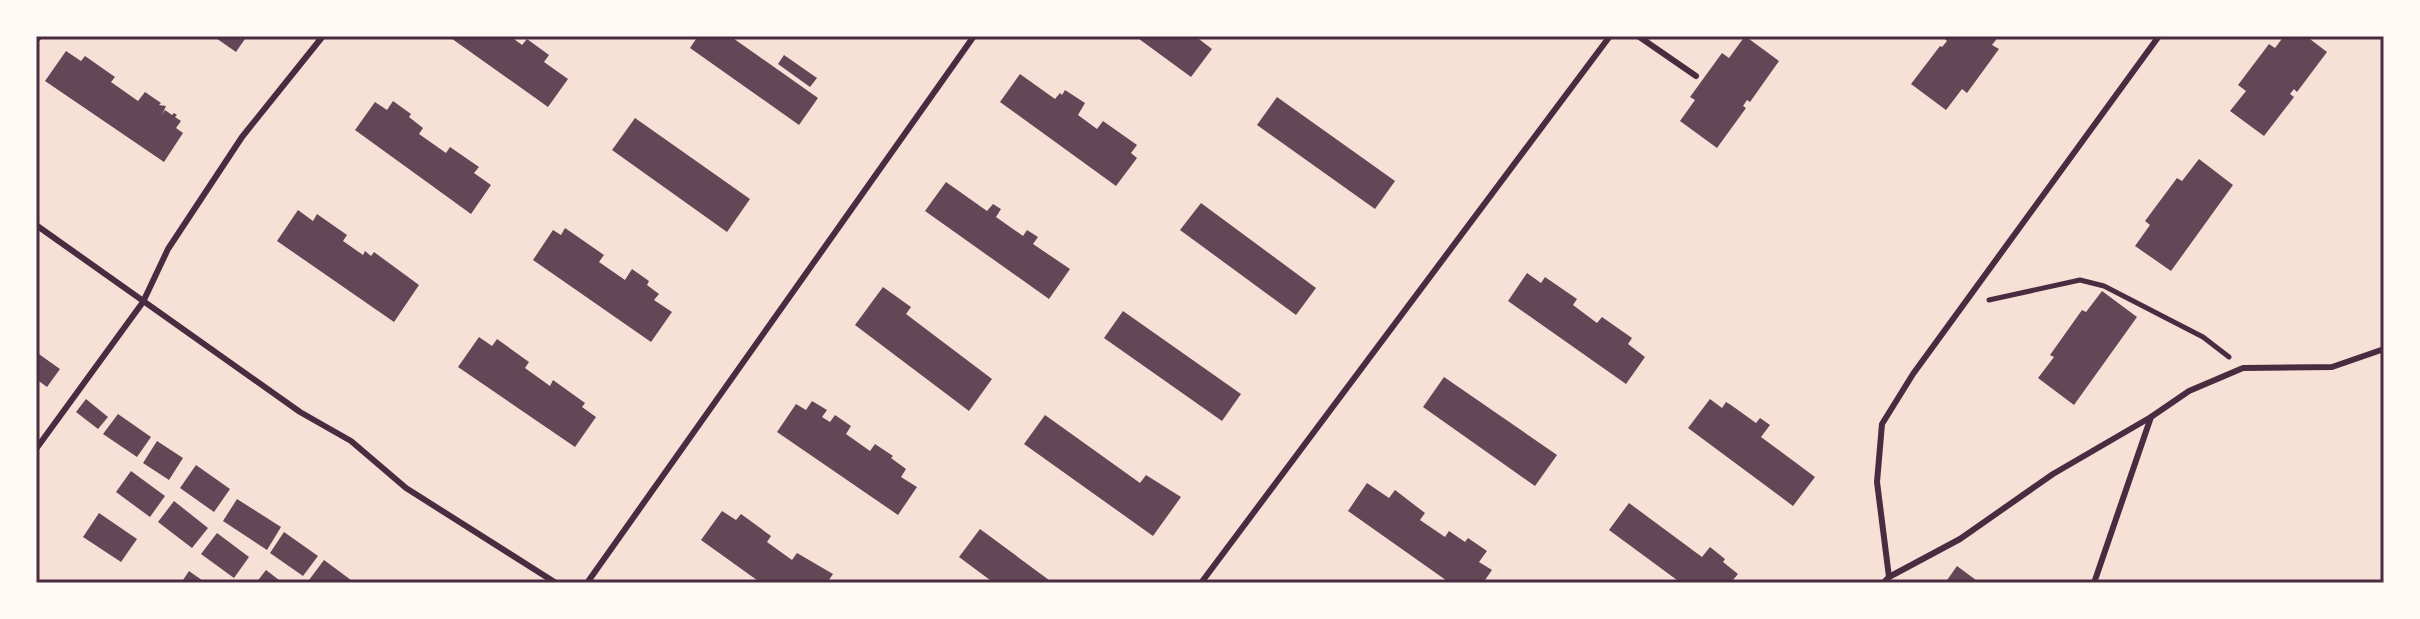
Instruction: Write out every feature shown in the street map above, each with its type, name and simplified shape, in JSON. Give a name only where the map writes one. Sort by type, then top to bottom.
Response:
[{"type":"lane","points":[[36,449],[143,302],[168,249],[242,137],[323,36]]},
{"type":"lane","points":[[587,583],[974,36]]},
{"type":"lane","points":[[1201,583],[1610,36]]},
{"type":"lane","points":[[1638,36],[1696,76]]},
{"type":"lane","points":[[1889,577],[1877,482],[1882,424],[1913,374],[2159,36]]},
{"type":"lane","points":[[36,225],[300,412],[351,441],[406,488],[556,583]]},
{"type":"lane","points":[[1883,583],[1960,539],[2053,474],[2189,391],[2243,368],[2332,367],[2384,349]]},
{"type":"lane","points":[[2094,583],[2151,417]]},
{"type":"path","points":[[1963,306],[2080,280],[2104,286],[2203,337],[2243,368]]},
{"type":"building","points":[[213,36],[247,36],[236,52]]},
{"type":"building","points":[[448,36],[510,36],[522,45],[527,39],[549,55],[544,62],[568,79],[548,107]]},
{"type":"building","points":[[698,36],[730,36],[818,98],[799,125],[690,48]]},
{"type":"building","points":[[1135,36],[1195,36],[1212,49],[1191,77]]},
{"type":"building","points":[[1745,36],[1779,61],[1750,102],[1747,100],[1743,106],[1746,108],[1717,148],[1680,121],[1695,100],[1690,97],[1722,53],[1729,58]]},
{"type":"building","points":[[1946,36],[1999,36],[1992,45],[1999,49],[1967,93],[1962,89],[1946,110],[1911,84],[1947,41]]},
{"type":"building","points":[[2284,36],[2306,36],[2327,52],[2297,92],[2294,89],[2290,94],[2294,97],[2264,136],[2230,111],[2246,91],[2238,85],[2269,44],[2275,48]]},
{"type":"building","points":[[66,51],[81,61],[85,56],[115,77],[111,82],[138,101],[145,92],[161,103],[159,105],[166,106],[162,115],[165,110],[177,115],[175,117],[181,121],[176,128],[183,133],[164,162],[45,81]]},
{"type":"building","points":[[784,55],[817,78],[810,87],[778,64]]},
{"type":"building","points":[[1020,74],[1055,99],[1065,90],[1085,103],[1078,115],[1097,129],[1103,121],[1137,145],[1131,153],[1137,158],[1116,186],[1000,102]]},
{"type":"building","points":[[1277,97],[1395,181],[1375,209],[1257,125]]},
{"type":"building","points":[[393,101],[423,128],[419,134],[446,153],[450,147],[479,167],[474,173],[491,185],[471,214],[355,130],[375,102],[387,110]]},
{"type":"building","points":[[635,118],[750,199],[727,232],[612,150]]},
{"type":"building","points":[[2199,159],[2233,185],[2171,271],[2135,246],[2150,225],[2145,221],[2177,178],[2182,181]]},
{"type":"building","points":[[946,182],[987,211],[993,204],[1001,209],[996,217],[1023,236],[1027,230],[1038,237],[1033,244],[1070,269],[1049,299],[925,211]]},
{"type":"building","points":[[1201,203],[1316,288],[1296,315],[1180,230]]},
{"type":"building","points":[[298,210],[313,221],[317,214],[347,235],[343,241],[363,255],[365,251],[371,256],[374,252],[419,285],[394,322],[277,241]]},
{"type":"building","points":[[565,228],[604,255],[599,262],[625,280],[632,269],[649,281],[647,285],[659,294],[654,300],[672,312],[651,342],[533,260],[553,230],[561,235]]},
{"type":"building","points":[[1527,273],[1541,283],[1545,277],[1577,299],[1573,305],[1597,323],[1602,317],[1632,338],[1628,344],[1645,357],[1626,384],[1508,301]]},
{"type":"building","points":[[883,287],[911,307],[906,314],[992,379],[969,411],[855,325]]},
{"type":"building","points":[[2102,291],[2137,317],[2074,405],[2038,378],[2054,357],[2050,355],[2082,310],[2086,312]]},
{"type":"building","points":[[1123,311],[1241,394],[1222,421],[1104,338]]},
{"type":"building","points":[[479,337],[492,346],[497,339],[529,362],[525,368],[550,386],[553,380],[585,403],[582,407],[596,417],[575,447],[458,367]]},
{"type":"building","points":[[36,352],[60,369],[47,387],[36,379]]},
{"type":"building","points":[[1444,377],[1557,455],[1535,486],[1423,407]]},
{"type":"building","points":[[86,399],[108,417],[98,429],[76,412]]},
{"type":"building","points":[[1710,399],[1722,408],[1726,402],[1756,423],[1760,418],[1770,425],[1761,437],[1815,477],[1793,506],[1688,428]]},
{"type":"building","points":[[812,401],[827,410],[822,417],[830,422],[835,415],[851,426],[846,434],[870,451],[875,444],[906,469],[901,477],[917,487],[898,515],[777,432],[796,404],[806,410]]},
{"type":"building","points":[[118,414],[151,437],[137,457],[103,434]]},
{"type":"building","points":[[1045,415],[1140,483],[1146,475],[1181,497],[1153,536],[1024,444]]},
{"type":"building","points":[[157,441],[183,458],[169,480],[143,463]]},
{"type":"building","points":[[196,465],[230,489],[214,512],[180,488]]},
{"type":"building","points":[[131,471],[165,496],[150,517],[116,492]]},
{"type":"building","points":[[1367,483],[1389,498],[1395,490],[1425,513],[1420,520],[1445,537],[1449,531],[1465,542],[1468,538],[1487,551],[1479,562],[1492,570],[1483,583],[1450,583],[1348,511]]},
{"type":"building","points":[[237,499],[281,527],[267,550],[223,521]]},
{"type":"building","points":[[174,501],[208,528],[192,548],[158,522]]},
{"type":"building","points":[[1629,503],[1702,557],[1710,547],[1738,574],[1733,580],[1737,583],[1681,583],[1609,530]]},
{"type":"building","points":[[722,511],[736,520],[741,514],[771,536],[767,542],[792,560],[797,553],[833,574],[827,583],[761,583],[701,540]]},
{"type":"building","points":[[99,513],[137,539],[121,562],[83,537]]},
{"type":"building","points":[[980,529],[1053,583],[994,583],[959,557]]},
{"type":"building","points":[[284,532],[318,556],[303,576],[270,553]]},
{"type":"building","points":[[217,533],[249,557],[234,578],[201,554]]},
{"type":"building","points":[[324,560],[355,583],[313,583],[309,580]]},
{"type":"building","points":[[1957,566],[1980,583],[1945,583]]},
{"type":"building","points":[[266,570],[283,583],[256,583]]},
{"type":"building","points":[[189,571],[206,583],[181,583]]}]
